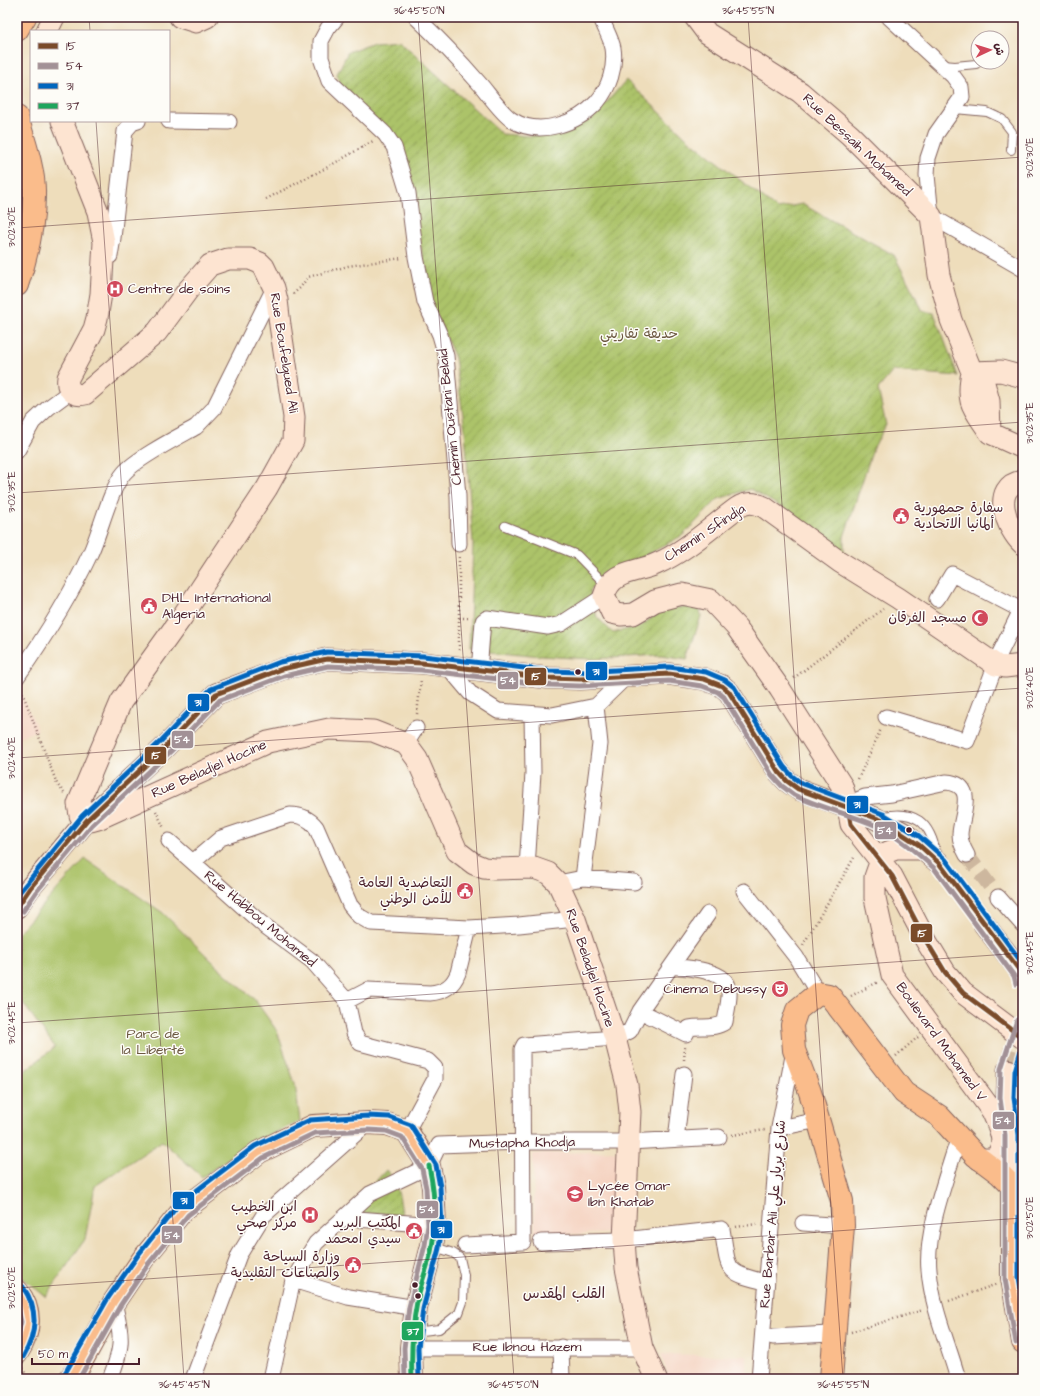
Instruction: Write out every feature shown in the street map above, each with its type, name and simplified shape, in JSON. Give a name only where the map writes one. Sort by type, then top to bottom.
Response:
[{"type":"main road","points":[[17,30],[25,17]]},
{"type":"main road","points":[[17,117],[27,151],[34,194],[26,258],[17,285]]},
{"type":"main road","points":[[831,1379],[843,1226],[842,1201],[819,1120],[794,1050],[792,1025],[794,1015],[801,1006],[818,993],[829,995],[904,1093],[939,1116],[979,1159],[1018,1190]]},
{"type":"main road","points":[[70,1379],[79,1366],[114,1302],[143,1259],[183,1210],[258,1152],[313,1126],[368,1123],[387,1124],[407,1131],[429,1166],[434,1187],[435,1225],[432,1246],[416,1308],[412,1340],[412,1379]]},
{"type":"main road","name":"Boulevard Mohamed V","points":[[1018,1190],[1012,1278],[1023,1342]]},
{"type":"main road","points":[[17,1291],[24,1303],[28,1321],[24,1340],[17,1353]]},
{"type":"street","points":[[48,30],[54,17]]},
{"type":"street","points":[[180,17],[196,22],[207,17]]},
{"type":"street","name":"Chemin Oustani Belaid","points":[[336,17],[328,28],[322,41],[321,58],[329,81],[385,134],[394,147],[402,168],[408,193],[416,256],[425,302],[440,335],[446,356],[458,496],[459,544]]},
{"type":"street","points":[[416,17],[461,62],[511,119],[525,126],[540,128],[572,122],[590,110],[605,93],[611,77],[613,48],[601,17]]},
{"type":"street","name":"Rue Bessaih Mohamed","points":[[695,17],[707,33],[800,92],[850,135],[931,216],[1023,269]]},
{"type":"street","points":[[889,17],[953,76],[961,87],[962,97],[936,134],[928,158],[927,175],[939,275],[951,320],[972,372],[984,383],[989,401],[990,433],[1023,448]]},
{"type":"street","points":[[170,121],[229,122]]},
{"type":"street","points":[[62,122],[102,226],[104,242],[102,294]]},
{"type":"street","points":[[17,451],[33,422],[48,408],[71,391],[68,386],[68,378],[94,328],[114,238],[125,131],[132,123],[135,122]]},
{"type":"street","name":"Rue Boufelgued Ali","points":[[71,391],[76,394],[85,394],[157,332],[188,290],[210,265],[228,259],[254,260],[264,267],[274,288],[294,417],[293,441],[267,488],[187,611],[121,702],[83,812]]},
{"type":"street","points":[[18,680],[73,590],[91,552],[117,484],[124,473],[134,464],[196,427],[214,408],[274,288]]},
{"type":"street","points":[[972,372],[1001,371],[1023,377]]},
{"type":"street","points":[[1023,481],[1015,483],[1008,490],[1004,503],[1010,528],[1015,537],[1023,544]]},
{"type":"street","name":"Chemin Sfindja","points":[[605,591],[619,575],[655,564],[674,555],[737,508],[750,503],[764,507],[840,562],[898,598],[996,665]]},
{"type":"street","points":[[886,717],[967,741],[996,665],[1021,610],[952,574],[937,599]]},
{"type":"street","points":[[480,671],[483,621],[487,618],[548,627],[561,624],[605,591],[612,613],[620,615],[633,614],[655,601],[682,594],[711,600],[737,628],[780,689],[842,786],[852,804],[851,824],[881,860],[892,876],[945,972],[963,992],[1023,1038]]},
{"type":"street","points":[[17,907],[83,812],[166,746],[216,694],[282,670],[327,659],[422,663],[453,668],[548,678],[580,679],[669,674],[704,679],[722,686],[734,700],[778,771],[787,781],[798,789],[810,794],[852,804],[905,834],[924,849],[939,864]]},
{"type":"street","points":[[996,665],[1005,667],[1023,665]]},
{"type":"street","points":[[453,668],[470,693],[498,711],[552,715],[596,706],[627,676]]},
{"type":"street","points":[[583,878],[600,744],[596,706]]},
{"type":"street","points":[[527,868],[533,773],[532,714]]},
{"type":"street","name":"Rue Beladjel Hocine","points":[[83,812],[98,819],[268,742],[329,729],[373,731],[411,736],[417,759],[457,851],[474,864],[484,868],[527,868],[542,870],[554,877],[575,919],[615,1038],[627,1084],[630,1112],[624,1240],[626,1268],[642,1348],[656,1379]]},
{"type":"street","points":[[852,804],[866,797],[892,794],[946,782],[954,784],[962,789],[966,801],[960,832],[962,844],[967,855]]},
{"type":"street","points":[[193,862],[221,838],[290,815],[302,816],[313,822],[316,827],[350,905],[364,920],[378,924],[469,928],[519,925],[575,919]]},
{"type":"street","name":"Rue Habbou Mohamed","points":[[169,841],[261,922],[312,962],[347,1001]]},
{"type":"street","points":[[881,860],[892,850],[924,849]]},
{"type":"street","name":"Boulevard Mohamed V","points":[[881,860],[875,877],[874,888],[892,975],[929,1028],[992,1111],[1001,1134],[1002,1144],[999,1154],[994,1159],[979,1159]]},
{"type":"street","points":[[558,883],[583,878],[634,882]]},
{"type":"street","points":[[744,891],[796,957],[818,993]]},
{"type":"street","points":[[998,897],[1023,925]]},
{"type":"street","points":[[465,1245],[523,1242],[522,1049],[524,1045],[615,1038],[630,1031],[640,1011],[708,914]]},
{"type":"street","points":[[984,924],[1022,977]]},
{"type":"street","points":[[407,1131],[435,1079],[435,1068],[428,1062],[360,1043],[354,1033],[347,1001],[368,990],[430,993],[447,988],[458,973],[469,928]]},
{"type":"street","points":[[640,1011],[686,1034],[688,1028],[699,1026],[718,1027],[725,1022],[729,992],[724,978],[718,974],[673,966]]},
{"type":"street","name":"Rue Barbar Ali شارع بربار علي","points":[[759,1379],[779,1128],[794,1050]]},
{"type":"street","name":"Boulevard Mohamed V","points":[[1008,1070],[1007,1098],[1018,1190]]},
{"type":"street","points":[[676,1139],[684,1074]]},
{"type":"street","points":[[779,1128],[819,1120]]},
{"type":"street","points":[[193,1379],[239,1255],[263,1216],[368,1123]]},
{"type":"street","points":[[958,1136],[930,1234],[928,1269],[934,1306],[958,1379]]},
{"type":"street","name":"Mustapha Khodja","points":[[429,1166],[439,1145],[523,1142],[629,1142],[719,1137]]},
{"type":"street","points":[[271,1379],[293,1280],[316,1243],[370,1194],[429,1166]]},
{"type":"street","points":[[344,1218],[435,1225]]},
{"type":"street","points":[[802,1223],[843,1226]]},
{"type":"street","points":[[541,1242],[624,1240],[722,1229],[727,1261],[731,1269],[737,1275],[766,1282]]},
{"type":"street","points":[[293,1280],[348,1297],[416,1308]]},
{"type":"street","points":[[110,1379],[120,1354],[121,1341],[114,1302]]},
{"type":"street","points":[[773,1337],[830,1334],[835,1337]]},
{"type":"street","name":"Rue Ibnou Hazem","points":[[412,1340],[561,1347],[642,1348]]},
{"type":"street","points":[[561,1347],[562,1379]]},
{"type":"lane","points":[[940,65],[955,66],[970,65]]},
{"type":"lane","points":[[955,109],[987,112],[1002,119],[1012,132],[1011,150]]},
{"type":"lane","points":[[505,526],[577,554],[605,591]]},
{"type":"lane","points":[[876,818],[895,812],[915,817],[930,830],[939,864]]},
{"type":"lane","points":[[412,1340],[439,1328],[459,1313],[463,1302],[464,1275],[460,1258],[453,1253],[432,1246]]},
{"type":"path","points":[[266,199],[326,168],[385,134]]},
{"type":"path","points":[[296,293],[308,277],[348,266],[416,256]]},
{"type":"path","points":[[453,668],[459,544]]},
{"type":"path","points":[[780,689],[898,598]]},
{"type":"path","points":[[411,736],[422,663]]},
{"type":"path","points":[[18,680],[57,784],[83,812]]},
{"type":"path","points":[[852,804],[856,784],[886,717]]},
{"type":"path","points":[[149,796],[169,841]]},
{"type":"path","points":[[796,957],[864,841]]},
{"type":"path","points":[[841,1009],[848,997],[892,975]]},
{"type":"path","points":[[884,1067],[929,1028]]},
{"type":"path","points":[[684,1074],[686,1034]]},
{"type":"path","points":[[719,1137],[779,1128]]},
{"type":"path","points":[[722,1229],[772,1222]]},
{"type":"path","points":[[305,1378],[332,1379]]},
{"type":"shaded area","points":[[17,684],[38,730],[17,738]]},
{"type":"shaded area","name":"Lycée Omar Ibn Khatab","points":[[616,1151],[617,1233],[535,1235],[533,1154]]},
{"type":"shaded area","points":[[661,1354],[747,1356],[747,1379],[669,1379]]},
{"type":"green space","name":"حديقة تفاريتي","points":[[399,40],[502,134],[529,136],[570,130],[593,118],[626,80],[688,139],[777,209],[802,204],[894,255],[923,311],[934,313],[958,376],[893,371],[878,389],[886,425],[873,449],[844,537],[844,558],[788,511],[750,489],[718,499],[683,535],[636,561],[602,573],[590,591],[597,617],[613,633],[640,626],[665,608],[688,607],[700,609],[701,616],[687,659],[661,655],[592,659],[469,649],[473,544],[465,430],[455,358],[432,305],[406,168],[342,91],[337,74],[348,52],[374,42]]},
{"type":"green space","name":"Parc de la Liberté","points":[[85,859],[163,913],[217,966],[255,1000],[277,1031],[295,1084],[300,1121],[246,1146],[202,1177],[162,1141],[95,1186],[85,1239],[46,1297],[17,1273],[17,1077],[55,1047],[17,995],[17,934]]},
{"type":"green space","points":[[386,1170],[396,1185],[402,1215],[347,1213]]},
{"type":"tunnel","points":[[967,855],[998,897]]},
{"type":"tunnel","points":[[939,863],[984,924]]},
{"type":"tunnel","points":[[1008,1070],[1023,1023]]},
{"type":"transit line","name":"31","points":[[17,895],[82,816],[161,741],[211,689],[280,662],[327,652],[423,656],[549,671],[580,672],[669,667],[706,672],[725,680],[734,687],[784,767],[801,783],[883,814],[919,836],[945,859],[1023,964]]},
{"type":"transit line","name":"15","points":[[17,907],[30,888],[87,820],[166,746],[216,694],[282,669],[327,659],[422,663],[548,678],[580,679],[669,674],[704,679],[722,686],[729,692],[778,771],[787,781],[798,789],[881,820],[919,845],[939,863],[1023,975]]},
{"type":"transit line","name":"54","points":[[23,911],[36,892],[92,825],[171,751],[220,700],[284,676],[328,666],[421,670],[548,685],[580,686],[669,681],[702,686],[718,692],[724,697],[772,775],[782,786],[794,795],[885,830],[900,840],[934,868],[1014,976],[1016,984]]},
{"type":"transit line","name":"15","points":[[848,807],[851,824],[892,876],[925,939],[945,972],[963,993],[1023,1038]]},
{"type":"transit line","name":"54","points":[[1016,1343],[1005,1279],[1005,1135],[1000,1098],[1001,1069],[1017,1020]]},
{"type":"transit line","name":"31","points":[[1023,1043],[1015,1071],[1014,1098],[1019,1135],[1019,1277],[1023,1301]]},
{"type":"transit line","name":"31","points":[[64,1375],[108,1298],[138,1255],[179,1204],[255,1146],[310,1120],[368,1116],[389,1117],[411,1125],[436,1165],[440,1187],[442,1225],[439,1248],[423,1309],[418,1348],[419,1379]]},
{"type":"transit line","name":"54","points":[[79,1379],[120,1306],[149,1263],[188,1215],[263,1158],[315,1133],[368,1130],[386,1131],[402,1137],[422,1169],[426,1188],[428,1225],[425,1245],[409,1307],[404,1348],[405,1379]]},
{"type":"transit line","name":"37","points":[[412,1379],[412,1340],[415,1312],[431,1252],[435,1219],[433,1187],[429,1166]]},
{"type":"transit line","name":"31","points":[[23,1287],[32,1304],[34,1313],[31,1339],[23,1357]]},
{"type":"transit line","name":"54","points":[[17,1304],[21,1322],[17,1338]]},
{"type":"place","name":"Centre de soins","points":[[115,289]]},
{"type":"place","name":"سفارة جمهورية ألمانيا الاتحادية","points":[[901,516]]},
{"type":"place","name":"DHL International Algeria","points":[[149,606]]},
{"type":"place","name":"مسجد الفرقان","points":[[980,618]]},
{"type":"place","name":"التعاضدية العامة للأمن الوطني","points":[[465,891]]},
{"type":"place","name":"Cinema Debussy","points":[[780,989]]},
{"type":"place","name":"Lycée Omar Ibn Khatab","points":[[575,1194]]},
{"type":"place","name":"ابن الخطيب مركز صحي","points":[[310,1215]]},
{"type":"place","name":"المكتب البريد سيدي امحمد","points":[[414,1231]]},
{"type":"place","name":"وزارة السياحة والصناعات التقليدية","points":[[353,1265]]},
{"type":"district","name":"القلب المقدس","points":[[564,1293]]}]
